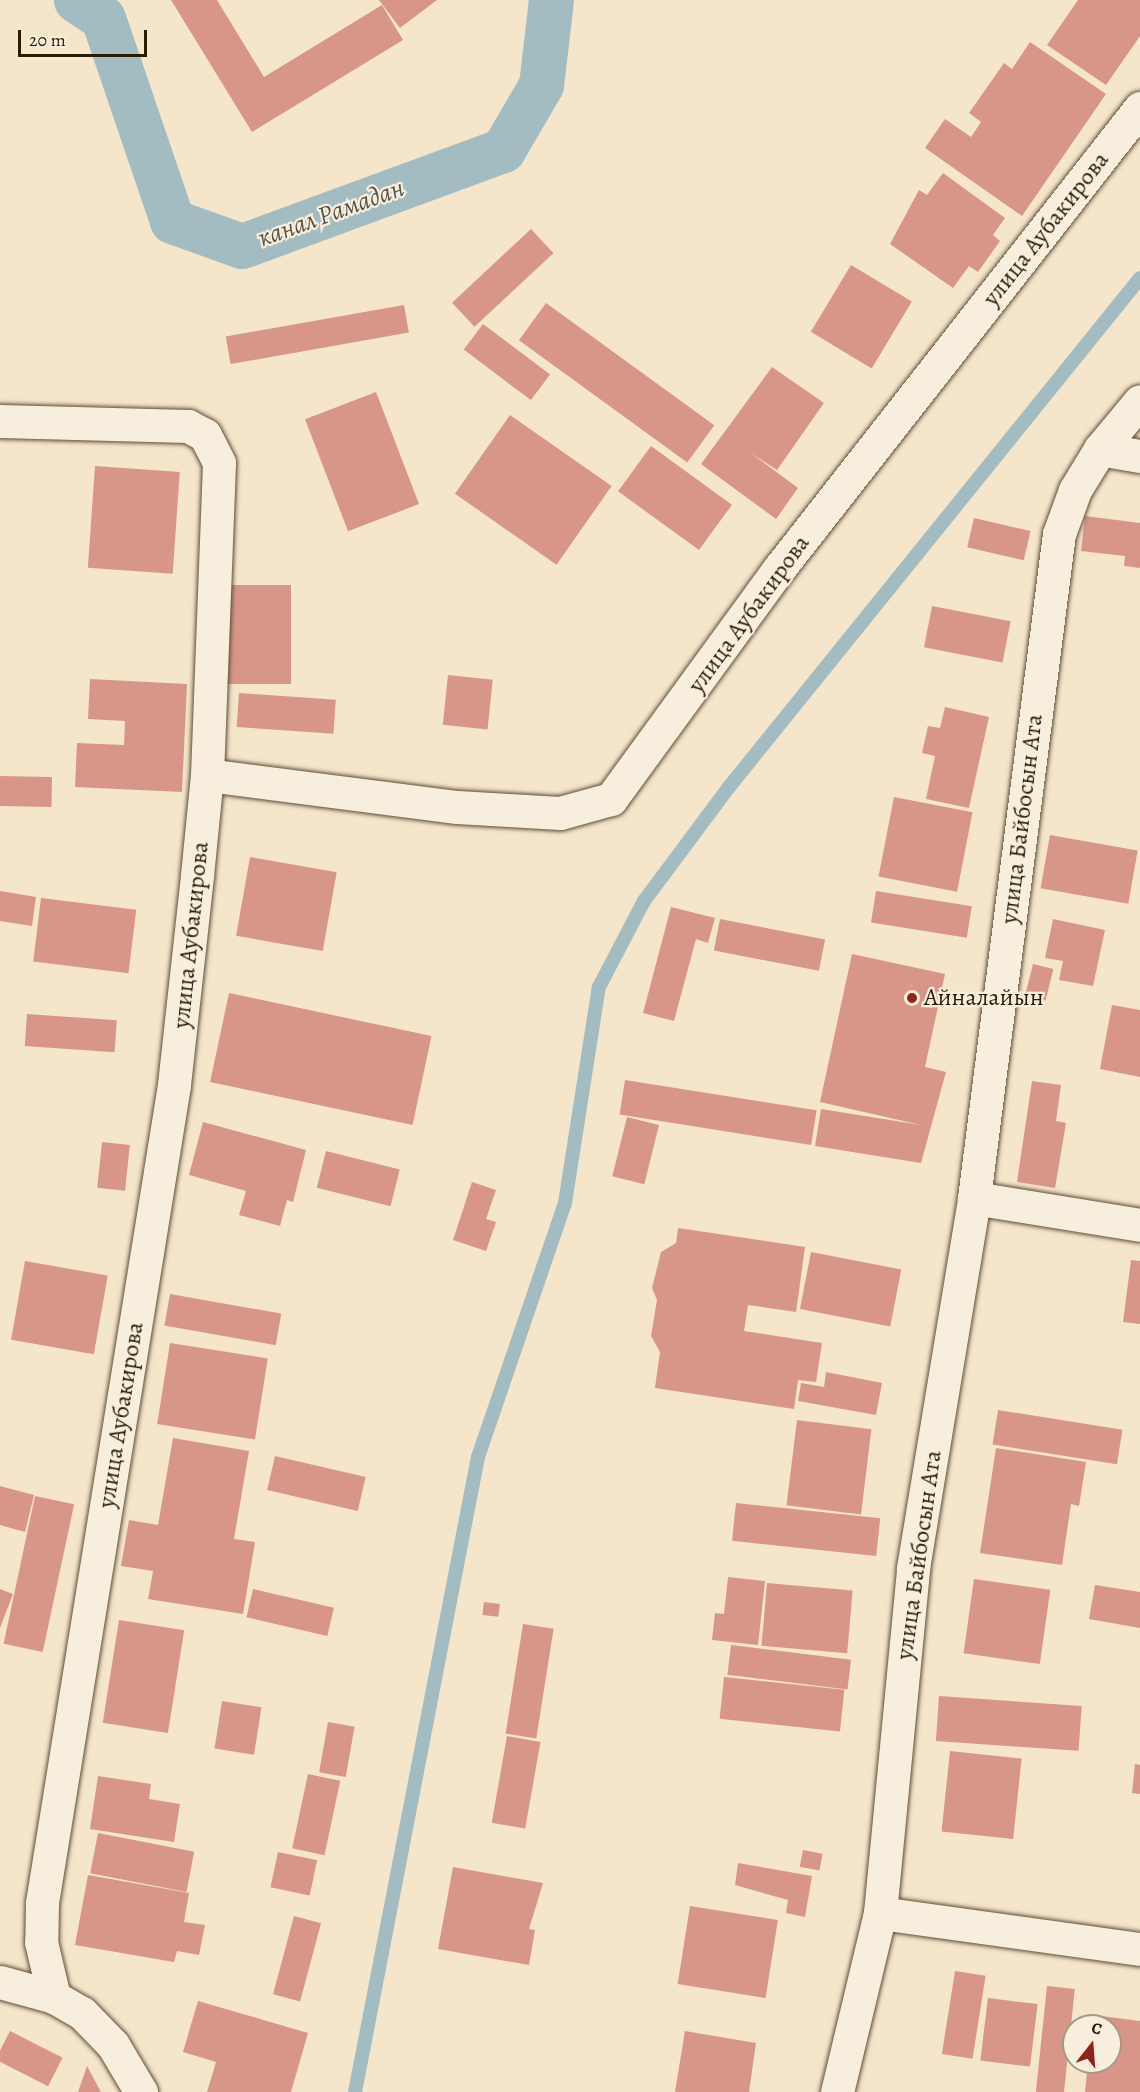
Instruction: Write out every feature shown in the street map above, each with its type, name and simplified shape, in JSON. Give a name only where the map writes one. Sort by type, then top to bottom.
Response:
[{"type":"street","name":"улица Аубакирова","points":[[207,775],[456,807],[560,813],[611,799],[778,570],[1140,108]]},
{"type":"street","name":"улица Байбосын Ата","points":[[837,2092],[880,1913],[913,1568],[974,1198],[1059,534],[1075,490],[1100,449],[1140,401]]},
{"type":"street","name":"улица Аубакирова","points":[[0,421],[164,422],[205,435],[215,450],[219,463],[207,775],[174,1085],[42,1903],[41,1942],[54,1997]]},
{"type":"street","points":[[1100,449],[1140,456]]},
{"type":"street","points":[[974,1198],[1140,1225]]},
{"type":"street","points":[[880,1913],[1140,1948]]},
{"type":"street","points":[[0,1982],[54,1997],[82,2013],[114,2044],[141,2092]]},
{"type":"building","points":[[171,0],[217,0],[264,77],[382,5],[403,40],[252,132]]},
{"type":"building","points":[[379,0],[437,0],[400,28]]},
{"type":"building","points":[[1078,0],[1140,0],[1140,36],[1106,85],[1047,45]]},
{"type":"building","points":[[1030,42],[1106,94],[1022,216],[925,148],[945,119],[971,137],[981,122],[969,113],[1004,63],[1012,69]]},
{"type":"building","points":[[943,173],[1005,218],[993,235],[1000,241],[978,272],[969,266],[953,288],[890,244],[919,190],[927,195]]},
{"type":"building","points":[[531,229],[554,253],[475,327],[452,303]]},
{"type":"building","points":[[851,265],[912,302],[872,368],[811,332]]},
{"type":"building","points":[[546,303],[714,425],[687,462],[519,340]]},
{"type":"building","points":[[404,305],[409,333],[231,364],[226,336]]},
{"type":"building","points":[[483,324],[550,375],[531,400],[464,350]]},
{"type":"building","points":[[772,367],[824,403],[777,470],[751,453],[798,488],[776,519],[701,464]]},
{"type":"building","points":[[376,392],[419,504],[348,531],[305,419]]},
{"type":"building","points":[[510,415],[612,486],[557,565],[455,494]]},
{"type":"building","points":[[651,446],[732,505],[699,550],[618,491]]},
{"type":"building","points":[[95,466],[180,472],[173,574],[88,568]]},
{"type":"building","points":[[1085,516],[1140,523],[1140,568],[1124,566],[1125,556],[1081,551]]},
{"type":"building","points":[[974,518],[1031,531],[1024,560],[967,547]]},
{"type":"building","points":[[227,585],[291,585],[291,684],[227,684]]},
{"type":"building","points":[[932,606],[1011,621],[1003,662],[924,647]]},
{"type":"building","points":[[448,675],[493,680],[488,729],[443,725]]},
{"type":"building","points":[[90,679],[187,684],[182,792],[75,787],[77,743],[124,745],[125,721],[88,719]]},
{"type":"building","points":[[239,693],[336,700],[333,734],[237,727]]},
{"type":"building","points":[[945,707],[989,717],[969,808],[926,799],[935,756],[922,753],[928,726],[940,728]]},
{"type":"building","points":[[0,776],[52,777],[51,807],[0,806]]},
{"type":"building","points":[[894,797],[973,812],[957,892],[879,877]]},
{"type":"building","points":[[1050,835],[1138,850],[1128,904],[1041,888]]},
{"type":"building","points":[[250,857],[337,872],[323,951],[236,936]]},
{"type":"building","points":[[0,891],[36,897],[32,926],[0,921]]},
{"type":"building","points":[[876,891],[972,906],[967,938],[871,923]]},
{"type":"building","points":[[41,898],[136,910],[128,973],[33,962]]},
{"type":"building","points":[[671,907],[715,918],[708,943],[696,939],[674,1021],[643,1013]]},
{"type":"building","points":[[720,919],[825,939],[819,971],[714,950]]},
{"type":"building","points":[[1053,919],[1105,930],[1093,986],[1059,980],[1063,961],[1045,958]]},
{"type":"building","points":[[852,954],[945,974],[925,1067],[946,1072],[921,1163],[815,1146],[821,1109],[921,1125],[820,1102]]},
{"type":"building","points":[[1033,964],[1053,969],[1046,1000],[1025,995]]},
{"type":"building","points":[[229,993],[431,1036],[413,1125],[210,1082]]},
{"type":"building","points":[[1112,1005],[1140,1010],[1140,1077],[1100,1069]]},
{"type":"building","points":[[27,1014],[117,1020],[115,1052],[25,1046]]},
{"type":"building","points":[[625,1080],[817,1110],[811,1145],[620,1115]]},
{"type":"building","points":[[1032,1081],[1061,1085],[1056,1121],[1066,1123],[1055,1188],[1017,1182]]},
{"type":"building","points":[[627,1117],[659,1125],[644,1184],[612,1176]]},
{"type":"building","points":[[203,1122],[306,1150],[293,1202],[287,1200],[280,1226],[239,1215],[246,1191],[189,1175]]},
{"type":"building","points":[[102,1142],[130,1145],[125,1191],[97,1188]]},
{"type":"building","points":[[326,1151],[400,1169],[391,1206],[317,1188]]},
{"type":"building","points":[[472,1182],[496,1190],[486,1219],[496,1222],[486,1251],[453,1240]]},
{"type":"building","points":[[678,1228],[805,1247],[796,1312],[748,1305],[744,1331],[822,1343],[816,1382],[798,1380],[794,1409],[655,1388],[660,1352],[651,1336],[657,1300],[652,1288],[661,1252],[676,1243]]},
{"type":"building","points":[[811,1252],[901,1270],[890,1326],[800,1309]]},
{"type":"building","points":[[1131,1260],[1140,1261],[1140,1324],[1123,1322]]},
{"type":"building","points":[[25,1261],[108,1276],[94,1354],[11,1340]]},
{"type":"building","points":[[170,1294],[281,1314],[276,1345],[164,1326]]},
{"type":"building","points":[[170,1343],[268,1358],[255,1439],[157,1424]]},
{"type":"building","points":[[826,1372],[882,1383],[876,1415],[798,1401],[801,1383],[824,1387]]},
{"type":"building","points":[[998,1410],[1122,1430],[1117,1464],[993,1445]]},
{"type":"building","points":[[797,1420],[871,1429],[861,1514],[787,1505]]},
{"type":"building","points":[[173,1438],[249,1451],[234,1539],[255,1542],[243,1614],[148,1599],[153,1571],[121,1566],[129,1520],[158,1525]]},
{"type":"building","points":[[996,1448],[1086,1462],[1079,1506],[1071,1504],[1062,1565],[980,1553]]},
{"type":"building","points":[[275,1456],[366,1477],[358,1511],[267,1490]]},
{"type":"building","points":[[0,1486],[34,1495],[25,1532],[0,1525]]},
{"type":"building","points":[[35,1496],[74,1504],[43,1652],[4,1644]]},
{"type":"building","points":[[736,1503],[880,1518],[876,1556],[732,1541]]},
{"type":"building","points":[[728,1577],[765,1581],[758,1645],[712,1640],[715,1613],[724,1614]]},
{"type":"building","points":[[974,1579],[1050,1590],[1040,1664],[964,1653]]},
{"type":"building","points":[[767,1583],[853,1590],[847,1653],[762,1646]]},
{"type":"building","points":[[1095,1585],[1140,1592],[1140,1628],[1089,1619]]},
{"type":"building","points":[[0,1589],[13,1594],[0,1628]]},
{"type":"building","points":[[253,1589],[334,1608],[327,1636],[246,1617]]},
{"type":"building","points":[[484,1602],[500,1604],[498,1617],[482,1615]]},
{"type":"building","points":[[119,1620],[184,1630],[168,1733],[103,1723]]},
{"type":"building","points":[[523,1624],[554,1629],[536,1738],[506,1734]]},
{"type":"building","points":[[731,1645],[851,1660],[847,1690],[727,1675]]},
{"type":"building","points":[[724,1677],[844,1690],[840,1731],[720,1719]]},
{"type":"building","points":[[939,1696],[1082,1706],[1079,1751],[936,1741]]},
{"type":"building","points":[[222,1701],[262,1707],[254,1755],[214,1748]]},
{"type":"building","points":[[328,1722],[355,1727],[346,1777],[319,1772]]},
{"type":"building","points":[[507,1736],[540,1742],[525,1829],[492,1823]]},
{"type":"building","points":[[950,1751],[1022,1759],[1013,1839],[942,1832]]},
{"type":"building","points":[[1135,1764],[1140,1765],[1140,1794],[1132,1793]]},
{"type":"building","points":[[308,1774],[340,1781],[324,1855],[292,1848]]},
{"type":"building","points":[[98,1776],[151,1784],[149,1799],[180,1804],[174,1842],[90,1829]]},
{"type":"building","points":[[98,1833],[194,1852],[186,1892],[90,1873]]},
{"type":"building","points":[[803,1850],[823,1854],[819,1871],[800,1867]]},
{"type":"building","points":[[278,1852],[317,1860],[310,1896],[271,1887]]},
{"type":"building","points":[[738,1863],[812,1876],[805,1917],[786,1913],[788,1900],[735,1885]]},
{"type":"building","points":[[453,1867],[543,1883],[529,1929],[535,1930],[529,1965],[438,1949]]},
{"type":"building","points":[[88,1875],[189,1893],[184,1922],[205,1925],[199,1955],[177,1951],[174,1962],[75,1945]]},
{"type":"building","points":[[690,1906],[778,1920],[766,1998],[678,1984]]},
{"type":"building","points":[[294,1916],[321,1923],[300,2001],[273,1994]]},
{"type":"building","points":[[955,1971],[986,1976],[972,2059],[942,2054]]},
{"type":"building","points":[[1047,1986],[1075,1989],[1072,2014],[1062,2014],[1062,2074],[1066,2074],[1064,2092],[1036,2092]]},
{"type":"building","points":[[988,1998],[1038,2004],[1030,2067],[980,2061]]},
{"type":"building","points":[[198,2001],[308,2033],[291,2092],[207,2092],[216,2062],[183,2052]]},
{"type":"building","points":[[1122,2019],[1140,2021],[1140,2092],[1085,2092],[1087,2074],[1122,2074]]},
{"type":"building","points":[[10,2031],[63,2058],[48,2086],[0,2062],[0,2051]]},
{"type":"building","points":[[685,2031],[756,2043],[749,2092],[675,2092]]},
{"type":"building","points":[[87,2066],[101,2092],[78,2092]]},
{"type":"waterway","name":"канал Рамадан","points":[[76,0],[103,18],[172,221],[242,246],[503,150],[541,85],[551,0]]},
{"type":"waterway","points":[[355,2092],[478,1457],[565,1203],[599,987],[644,901],[729,787],[1140,278]]},
{"type":"place","name":"Айналайын","points":[[912,998]]}]
